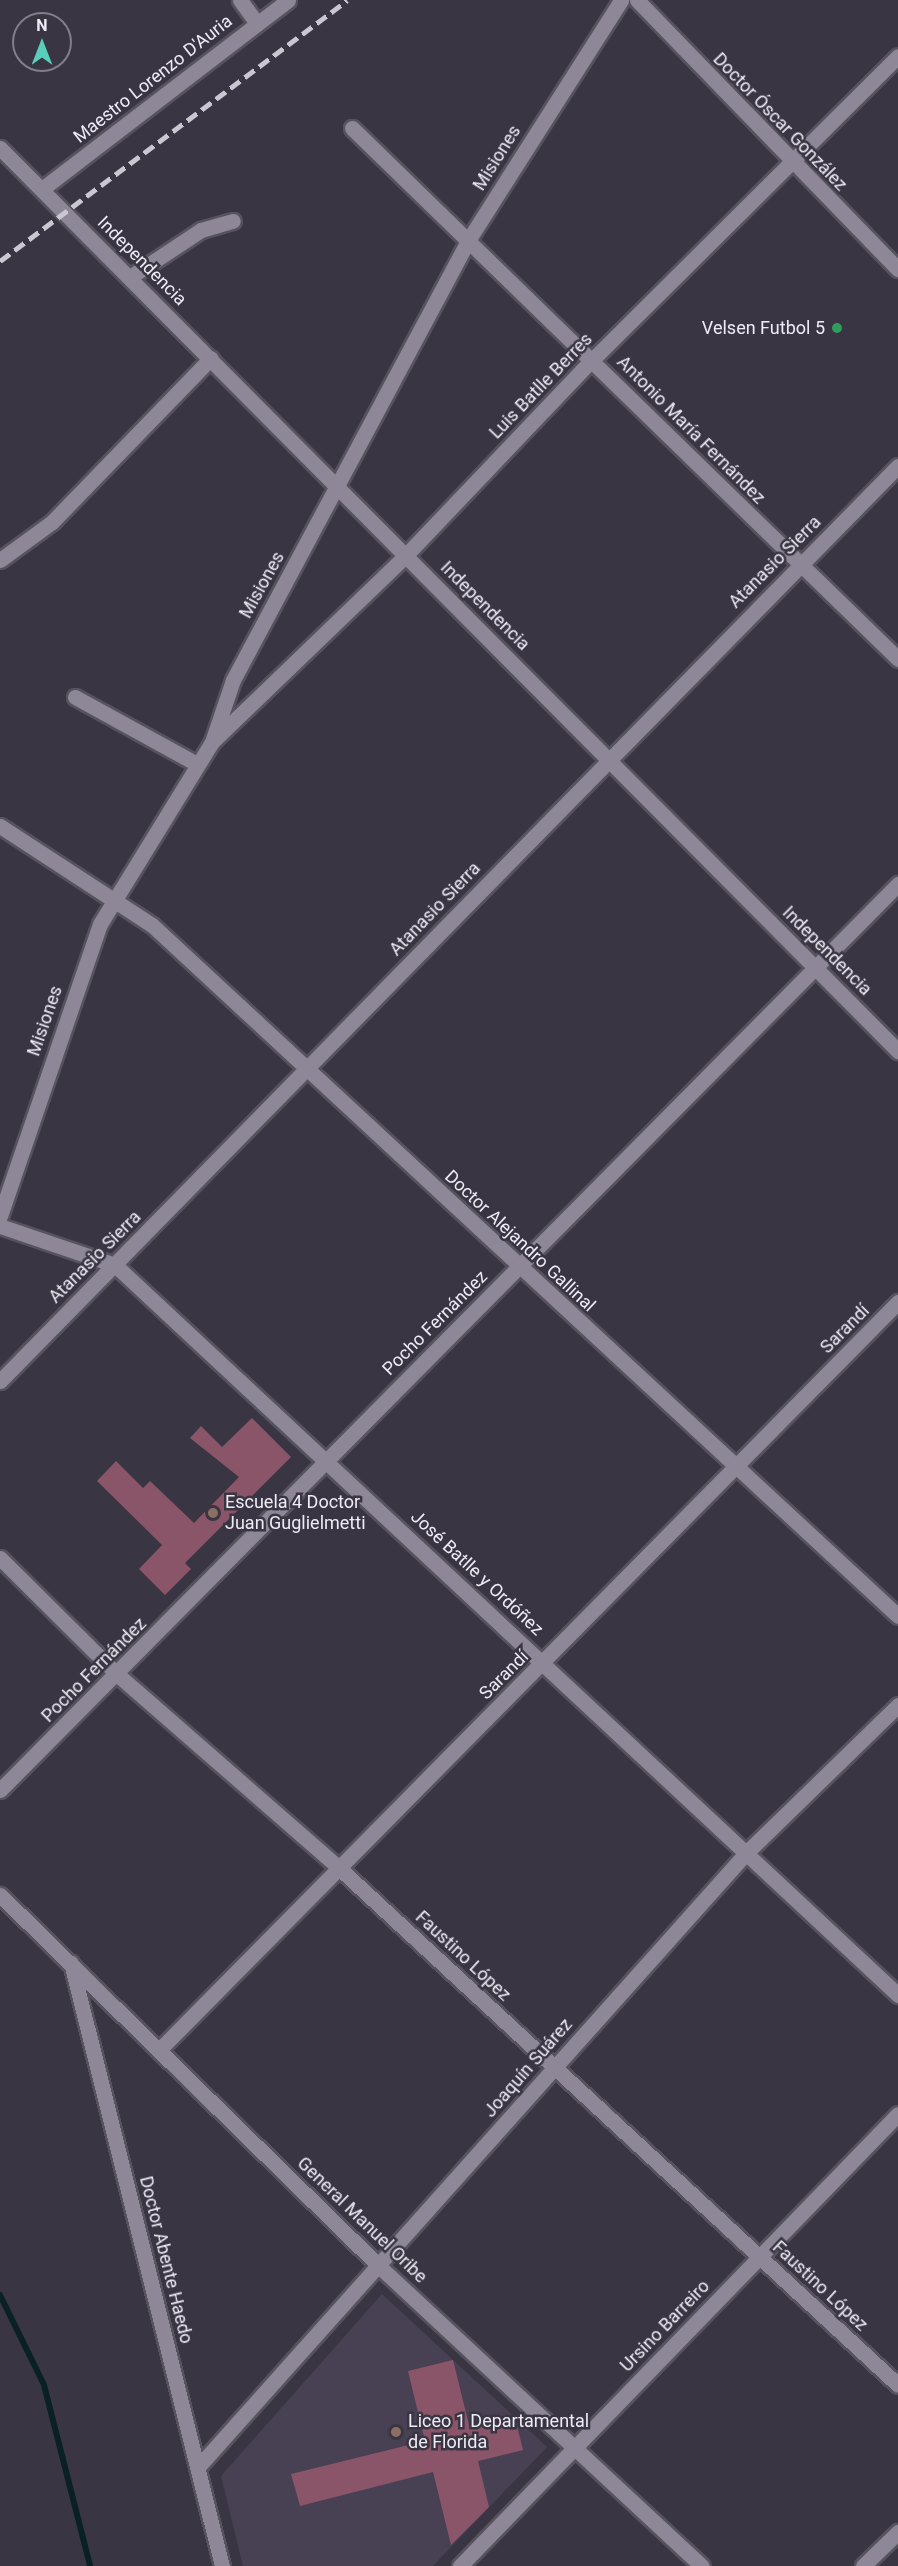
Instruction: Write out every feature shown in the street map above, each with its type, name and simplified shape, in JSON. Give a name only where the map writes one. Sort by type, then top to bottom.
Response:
[{"type":"street","points":[[240,0],[257,23]]},
{"type":"street","name":"Maestro Lorenzo D'Auria","points":[[42,189],[288,0]]},
{"type":"street","name":"Misiones","points":[[0,1216],[92,944],[113,899],[212,742],[233,680],[469,239],[621,0]]},
{"type":"street","name":"Doctor Óscar González","points":[[637,0],[792,164],[898,269]]},
{"type":"street","name":"Luis Batlle Berres","points":[[212,742],[406,555],[592,360],[792,164],[898,56]]},
{"type":"street","name":"Antonio María Fernández","points":[[352,128],[469,239],[898,659]]},
{"type":"street","name":"Independencia","points":[[0,148],[339,485],[898,1051]]},
{"type":"street","points":[[130,277],[201,230],[232,221]]},
{"type":"street","points":[[0,560],[52,522],[211,358]]},
{"type":"street","name":"Atanasio Sierra","points":[[0,1381],[898,466]]},
{"type":"street","points":[[75,697],[197,764]]},
{"type":"street","name":"Doctor Alejandro Gallinal","points":[[0,826],[152,925],[519,1268],[898,1616]]},
{"type":"street","name":"Pocho Fernández","points":[[0,1790],[118,1676],[326,1458],[818,968],[898,884]]},
{"type":"street","name":"José Batlle y Ordóñez","points":[[0,1226],[115,1265],[545,1662],[898,1995]]},
{"type":"street","name":"Sarandí","points":[[161,2049],[898,1302]]},
{"type":"street","name":"Faustino López","points":[[0,1558],[118,1676],[339,1868],[898,2385]]},
{"type":"street","name":"Joaquín Suárez","points":[[198,2467],[380,2267],[747,1852],[898,1705]]},
{"type":"street","name":"General Manuel Oribe","points":[[0,1895],[161,2049],[380,2267],[702,2566]]},
{"type":"street","name":"Doctor Abente Haedo","points":[[71,1963],[222,2566]]},
{"type":"street","name":"Ursino Barreiro","points":[[460,2566],[898,2114]]},
{"type":"street","points":[[863,2566],[898,2532]]},
{"type":"shaded area","name":"Liceo 1 Departamental de Florida","points":[[382,2294],[547,2447],[433,2566],[243,2566],[221,2476]]},
{"type":"building","points":[[252,1418],[291,1457],[185,1563],[191,1569],[165,1595],[139,1569],[162,1545],[97,1481],[116,1461],[143,1488],[150,1481],[194,1523],[239,1477],[190,1438],[201,1426],[222,1447]]},
{"type":"building","points":[[453,2360],[470,2429],[515,2418],[523,2450],[478,2461],[489,2507],[451,2545],[433,2472],[300,2506],[291,2474],[425,2441],[408,2371]]},
{"type":"waterway","points":[[0,2295],[44,2385],[90,2566]]},
{"type":"railway","points":[[0,261],[347,0]]},
{"type":"place","name":"Velsen Futbol 5","points":[[837,328]]},
{"type":"place","name":"Escuela 4 Doctor Juan Guglielmetti","points":[[213,1513]]},
{"type":"place","name":"Liceo 1 Departamental de Florida","points":[[396,2432]]}]
